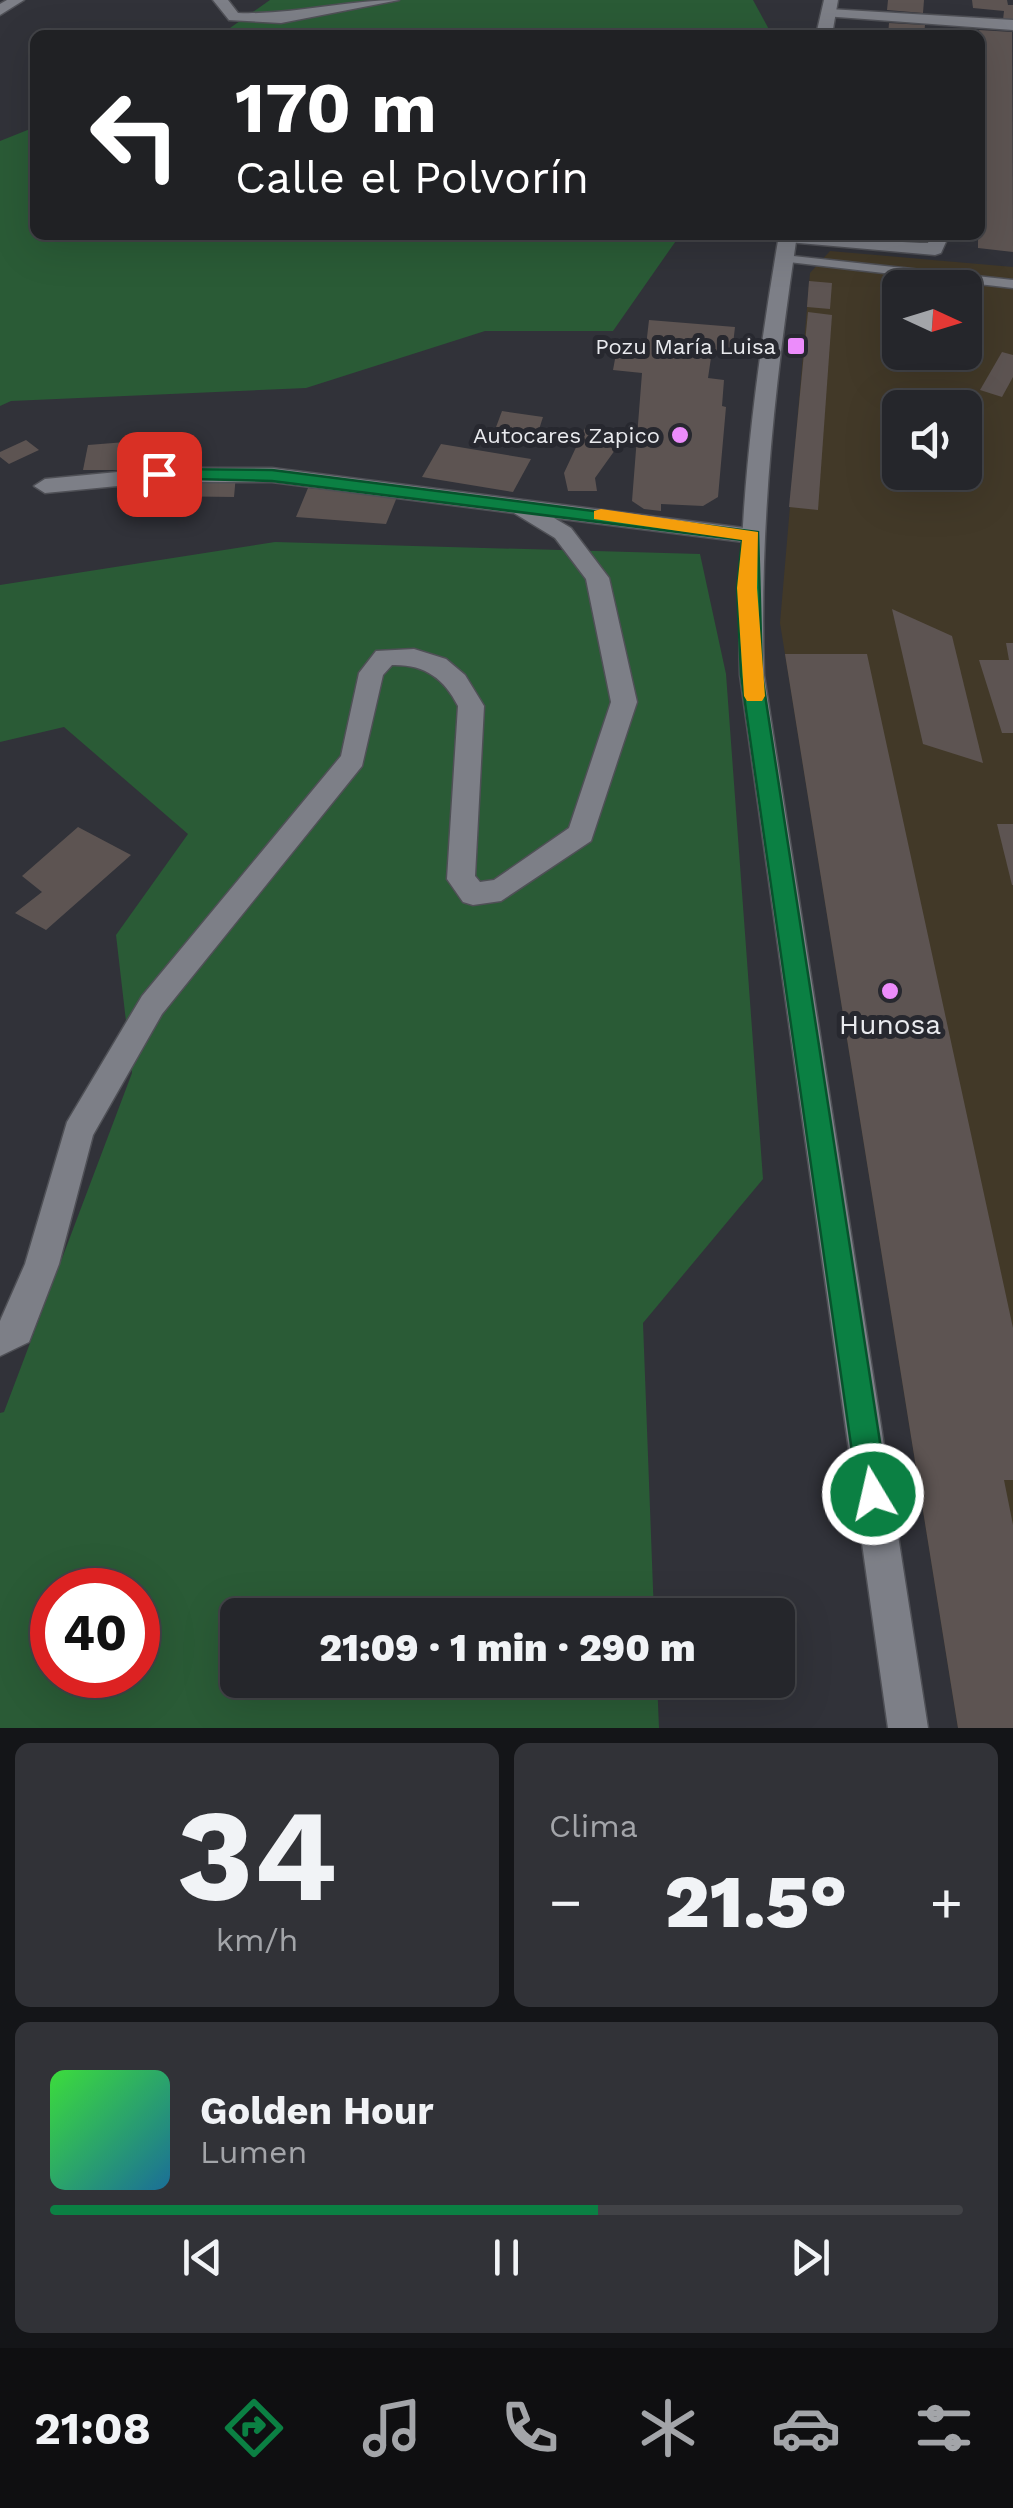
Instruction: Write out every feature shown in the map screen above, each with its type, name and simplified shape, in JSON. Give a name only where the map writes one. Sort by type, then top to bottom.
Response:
[{"type":"street","points":[[0,10],[17,0]]},
{"type":"street","points":[[220,0],[234,17],[258,20],[392,0]]},
{"type":"street","points":[[942,28],[943,0]]},
{"type":"street","points":[[830,6],[942,28],[1013,25]]},
{"type":"street","points":[[787,240],[765,376],[747,588],[752,675],[908,1728]]},
{"type":"street","points":[[826,240],[920,250],[934,248],[938,240]]},
{"type":"street","points":[[46,486],[159,474],[272,475],[752,536]]},
{"type":"street","points":[[0,1340],[17,1330],[42,1264],[78,1132],[152,1005],[353,758],[371,673],[386,656],[410,654],[441,664],[460,684],[471,706],[461,880],[473,894],[500,890],[582,834],[624,702],[597,578],[563,532],[514,504]]},
{"type":"lane","points":[[784,259],[1013,284]]},
{"type":"shaded area","points":[[830,251],[1013,267],[1013,1728],[958,1728],[780,623],[810,273]]},
{"type":"green space","points":[[270,0],[753,0],[769,30],[227,30]]},
{"type":"green space","points":[[30,129],[30,240],[677,240],[613,331],[485,331],[306,388],[11,401],[0,406],[0,141]]},
{"type":"green space","points":[[275,542],[700,554],[726,674],[763,1179],[643,1323],[653,1598],[220,1598],[220,1698],[658,1698],[659,1728],[0,1728],[0,1413],[4,1412],[132,1073],[116,935],[188,834],[64,727],[0,742],[0,585]]},
{"type":"building","points":[[888,0],[924,0],[923,13],[887,10]]},
{"type":"building","points":[[972,0],[1007,0],[1008,5],[1013,5],[1013,20],[1003,20],[1004,11],[973,8]]},
{"type":"building","points":[[889,23],[925,25],[924,30],[888,30]]},
{"type":"building","points":[[985,30],[1012,32],[1013,252],[978,248],[978,240],[985,240]]},
{"type":"building","points":[[809,281],[832,283],[830,309],[807,307]]},
{"type":"building","points":[[808,312],[832,315],[818,510],[789,507]]},
{"type":"building","points":[[649,320],[735,327],[732,353],[712,351],[708,378],[724,380],[722,406],[726,407],[718,497],[703,506],[661,504],[661,511],[644,509],[632,501],[642,373],[613,370],[618,343],[646,346]]},
{"type":"building","points":[[1002,352],[1013,355],[1013,377],[1002,397],[980,390]]},
{"type":"building","points":[[502,411],[543,417],[534,445],[492,438]]},
{"type":"building","points":[[586,426],[625,436],[595,478],[597,491],[568,491],[564,473]]},
{"type":"building","points":[[26,440],[39,450],[9,464],[0,457],[0,452]]},
{"type":"building","points":[[151,440],[144,470],[83,470],[88,445]]},
{"type":"building","points":[[441,444],[531,459],[513,492],[422,477]]},
{"type":"building","points":[[167,475],[236,475],[234,497],[156,496]]},
{"type":"building","points":[[308,488],[397,497],[386,524],[296,517]]},
{"type":"building","points":[[892,609],[952,636],[983,763],[923,744]]},
{"type":"building","points":[[1006,643],[1013,643],[1013,733],[1002,733],[979,660],[1009,660]]},
{"type":"building","name":"Hunosa","points":[[785,654],[867,654],[1013,1328],[1013,1480],[1004,1480],[1013,1525],[1013,1728],[958,1728]]},
{"type":"building","points":[[997,824],[1013,824],[1013,885],[1012,885]]},
{"type":"building","points":[[78,827],[131,855],[46,930],[15,913],[42,892],[22,876]]},
{"type":"slow traffic","points":[[601,515],[752,536],[747,588],[755,696]]},
{"type":"place","name":"Pozu María Luisa","points":[[796,346]]},
{"type":"place","name":"Autocares Zapico","points":[[680,435]]},
{"type":"place","name":"Hunosa","points":[[890,991]]},
{"type":"route","points":[[159,474],[272,475],[752,536],[747,588],[752,675],[873,1494]]}]
